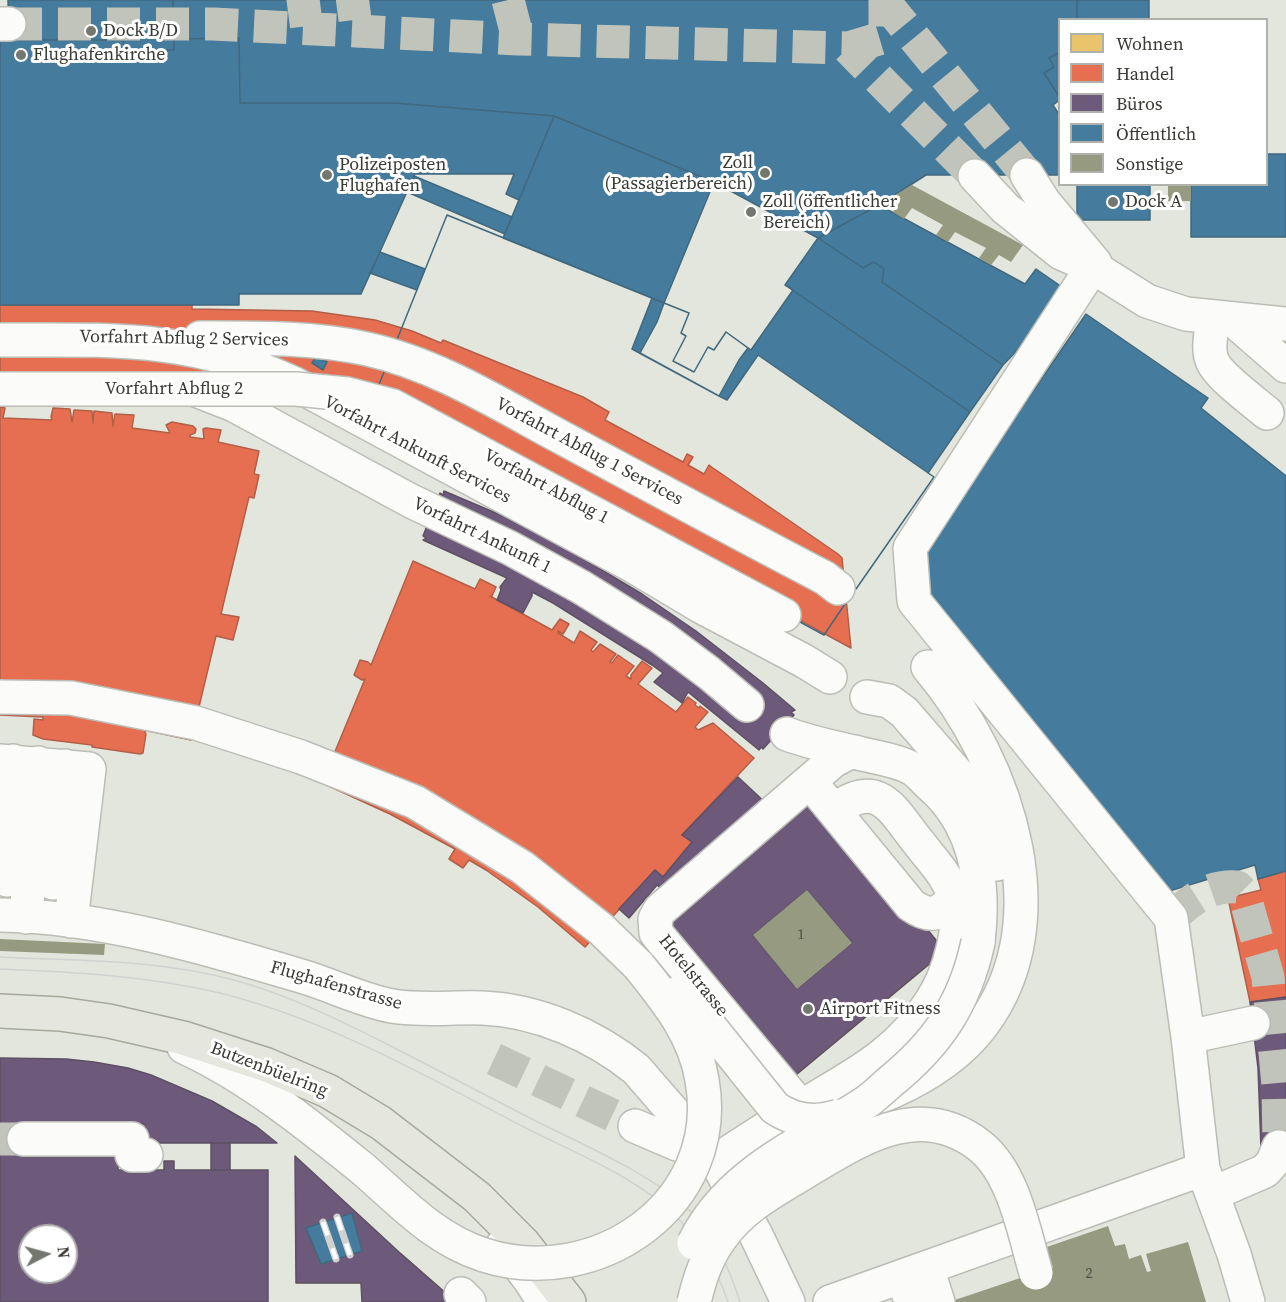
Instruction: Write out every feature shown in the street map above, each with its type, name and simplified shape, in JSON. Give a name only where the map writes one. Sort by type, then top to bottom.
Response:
[{"type":"main road","name":"Butzenbüelring","points":[[0,1011],[60,1014],[109,1021],[183,1038],[296,1077],[352,1106],[410,1144],[469,1190],[524,1244],[568,1302]]},
{"type":"street","points":[[1027,175],[1044,202],[1094,265]]},
{"type":"street","points":[[975,176],[1005,208],[1061,253],[1094,265],[1147,301],[1186,314],[1286,324]]},
{"type":"street","points":[[1094,265],[910,548],[914,601],[1171,918],[1207,1182],[1234,1254],[1248,1302]]},
{"type":"street","points":[[1223,319],[1286,366]]},
{"type":"street","points":[[1223,319],[1210,351],[1212,360],[1217,368],[1247,397],[1267,413]]},
{"type":"street","name":"Vorfahrt Abflug 2 Services","points":[[0,339],[259,338],[336,343],[368,349]]},
{"type":"street","name":"Vorfahrt Ankunft Services","points":[[0,339],[157,343],[213,353],[264,370],[380,429],[635,567],[739,628],[824,667]]},
{"type":"street","name":"Vorfahrt Abflug 1 Services","points":[[368,349],[420,365],[467,387],[804,567],[835,593]]},
{"type":"street","name":"Vorfahrt Ankunft 1","points":[[0,376],[142,379],[191,389],[220,399],[411,501],[510,548],[581,587],[635,620],[751,699]]},
{"type":"street","name":"Vorfahrt Abflug 2","points":[[0,389],[296,389],[347,394]]},
{"type":"street","name":"Vorfahrt Abflug 1","points":[[347,394],[393,406],[784,615]]},
{"type":"street","points":[[639,966],[691,1003],[774,1108],[802,1120],[822,1120],[906,1086],[951,1056],[974,1035],[995,1004],[1012,962],[1021,919],[1020,873],[1010,825],[982,749],[954,699],[928,667]]},
{"type":"street","points":[[0,697],[71,698],[195,723],[301,757],[415,802],[522,867],[601,929],[639,966],[675,1013],[693,1047],[703,1081],[705,1116],[698,1152],[686,1179],[671,1202],[635,1235],[605,1250],[565,1261],[531,1263],[485,1256],[455,1244],[436,1233],[363,1169],[308,1126],[238,1077],[186,1047],[109,1021]]},
{"type":"street","points":[[635,1126],[677,1144],[706,1150],[801,1107],[928,1029],[974,986],[986,971],[998,939],[1000,900],[996,861],[978,805],[968,786],[904,712],[889,701],[867,697]]},
{"type":"street","points":[[677,1302],[681,1274],[690,1252],[699,1234],[722,1202],[760,1166],[855,1108],[920,1057],[942,1030],[957,1004],[970,975],[978,942],[980,885],[973,849],[957,814],[940,793],[912,769],[897,763],[787,734]]},
{"type":"street","name":"Hotelstrasse","points":[[801,1107],[656,933],[655,927],[660,910],[809,781],[841,756],[855,752]]},
{"type":"street","points":[[897,763],[901,817]]},
{"type":"street","points":[[30,917],[41,764]]},
{"type":"street","points":[[30,917],[41,764]]},
{"type":"street","points":[[809,781],[911,905],[924,914],[935,914],[946,907],[954,896]]},
{"type":"street","points":[[834,810],[857,798],[872,797],[889,804],[941,871],[954,896],[956,921],[954,945],[943,980],[911,1029],[873,1064]]},
{"type":"street","name":"Flughafenstrasse","points":[[30,917],[126,930],[241,958],[392,1006],[419,1009],[484,1008],[522,1014],[578,1033],[628,1063],[706,1150],[756,1235],[788,1302]]},
{"type":"street","points":[[1188,1037],[1252,1023]]},
{"type":"street","points":[[694,1302],[701,1272],[712,1251],[723,1235],[748,1209],[770,1193],[857,1141],[880,1131],[909,1125],[932,1126],[955,1131],[979,1145],[996,1163],[1010,1190],[1038,1272],[1027,1232]]},
{"type":"street","points":[[24,1139],[132,1139],[132,1155],[146,1155]]},
{"type":"street","points":[[410,1144],[498,1238],[530,1280],[543,1302]]},
{"type":"street","points":[[830,1302],[914,1282],[1027,1232],[1207,1182],[1265,1170],[1273,1162],[1279,1147]]},
{"type":"street","points":[[914,1282],[938,1302]]},
{"type":"building: Wohnen","points":[[817,796],[945,951],[791,1079],[662,925]]},
{"type":"building: Wohnen","points":[[796,813],[848,868],[858,869],[860,875],[858,880],[925,967],[791,1079],[679,945],[699,928],[683,908]]},
{"type":"building: Wohnen","points":[[400,1253],[456,1302],[381,1302],[379,1273]]},
{"type":"building: Handel","points":[[874,262],[884,269],[882,282],[886,284],[871,306],[852,314],[842,308],[845,304],[843,303],[844,288],[859,266],[863,268]]},
{"type":"building: Handel","points":[[874,262],[884,269],[882,282],[872,287],[862,280],[863,268]]},
{"type":"building: Handel","points":[[0,305],[192,305],[192,309],[312,311],[375,320],[441,343],[443,340],[583,397],[609,412],[605,420],[683,462],[687,454],[693,457],[688,465],[704,474],[709,465],[838,554],[842,558],[851,648],[418,414],[397,405],[0,387]]},
{"type":"building: Handel","points":[[0,407],[5,408],[3,418],[52,420],[53,408],[70,409],[72,422],[74,410],[92,411],[93,423],[94,411],[112,413],[113,426],[115,414],[134,415],[132,428],[170,433],[166,425],[172,422],[193,426],[196,429],[195,433],[190,437],[204,439],[203,429],[221,430],[218,442],[259,451],[254,474],[259,475],[254,498],[249,497],[221,614],[239,617],[233,640],[216,636],[191,740],[144,730],[146,734],[143,753],[140,754],[43,739],[33,735],[34,719],[43,720],[43,717],[0,715]]},
{"type":"building: Handel","points":[[1286,538],[1286,758],[1226,810],[1116,677]]},
{"type":"building: Handel","points":[[413,561],[475,589],[480,579],[496,587],[490,596],[552,630],[560,619],[569,624],[563,634],[558,631],[558,633],[574,643],[580,631],[597,642],[591,650],[593,652],[600,644],[616,654],[610,662],[612,663],[618,655],[634,666],[626,676],[631,679],[631,675],[642,661],[652,668],[638,684],[676,712],[688,697],[699,708],[700,706],[708,712],[695,727],[698,730],[713,723],[754,758],[682,835],[692,842],[663,877],[655,870],[585,947],[538,907],[486,870],[469,860],[463,868],[449,859],[455,849],[390,814],[322,783],[365,679],[362,680],[354,675],[360,660],[371,665]]},
{"type":"building: Handel","points":[[1286,871],[1286,997],[1250,1002],[1228,898],[1261,890],[1258,879]]},
{"type":"building: Büros","points":[[444,491],[503,516],[560,545],[642,594],[696,631],[763,683],[795,710],[791,712],[794,715],[763,749],[761,747],[759,750],[688,692],[682,703],[654,682],[663,673],[652,665],[553,603],[532,592],[523,613],[497,600],[500,587],[507,578],[423,540],[426,538],[423,536],[440,493],[443,495]]},
{"type":"building: Büros","points":[[738,777],[786,822],[683,908],[657,885],[629,918],[619,909],[655,870],[663,877],[692,842],[682,835]]},
{"type":"building: Büros","points":[[817,796],[945,951],[791,1079],[662,925]],"holes":[[[807,890],[852,943],[797,989],[753,935]]]},
{"type":"building: Büros","points":[[1286,997],[1286,1147],[1261,1148],[1258,1068],[1250,1002]]},
{"type":"building: Büros","points":[[0,1058],[66,1059],[94,1062],[151,1075],[212,1101],[257,1127],[277,1143],[145,1143],[145,1124],[0,1125]]},
{"type":"building: Büros","points":[[0,1125],[25,1125],[24,1152],[0,1152]]},
{"type":"building: Büros","points":[[211,1143],[230,1143],[230,1170],[211,1170]]},
{"type":"building: Büros","points":[[0,1152],[118,1152],[118,1170],[164,1170],[164,1161],[174,1161],[174,1170],[268,1170],[268,1302],[0,1302]]},
{"type":"building: Büros","points":[[295,1156],[456,1302],[362,1302],[361,1283],[296,1283]]},
{"type":"building: Öffentlich","name":"Dock B/D","points":[[8,0],[173,0],[174,50],[124,50],[123,40],[9,40]]},
{"type":"building: Öffentlich","points":[[173,0],[1077,0],[1077,18],[1058,18],[1058,53],[1049,58],[1054,67],[1044,73],[1058,95],[1058,101],[1053,105],[1058,113],[1058,175],[926,175],[879,205],[818,238],[714,182],[554,116],[394,103],[240,103],[239,38],[174,39]]},
{"type":"building: Öffentlich","points":[[1077,0],[1149,0],[1149,18],[1077,18]]},
{"type":"building: Öffentlich","points":[[239,38],[240,103],[394,103],[554,116],[519,200],[506,194],[514,174],[415,174],[361,294],[239,294],[239,305],[0,305],[0,40],[123,40],[124,50],[174,50],[174,39]]},
{"type":"building: Öffentlich","points":[[1058,53],[1058,95],[1044,73],[1054,67],[1049,58]]},
{"type":"building: Öffentlich","points":[[554,116],[714,182],[664,303],[503,238]]},
{"type":"building: Öffentlich","points":[[1268,154],[1286,154],[1286,237],[1191,237],[1191,186],[1268,186]]},
{"type":"building: Öffentlich","points":[[414,176],[512,217],[505,234],[407,192]]},
{"type":"building: Öffentlich","points":[[714,182],[818,238],[785,285],[970,412],[928,473],[934,477],[856,589],[854,587],[843,602],[845,604],[824,635],[376,392],[447,215],[664,303]]},
{"type":"building: Öffentlich","points":[[714,182],[818,238],[785,285],[793,290],[751,350],[726,332],[714,350],[708,347],[694,372],[673,361],[686,336],[681,333],[689,313],[664,303]]},
{"type":"building: Öffentlich","name":"Dock A","points":[[1077,186],[1150,186],[1150,220],[1077,220]]},
{"type":"building: Öffentlich","points":[[879,205],[1025,284],[1036,269],[1062,287],[1038,329],[1003,365],[882,282],[884,269],[874,262],[863,268],[818,238]]},
{"type":"building: Öffentlich","points":[[447,215],[652,298],[632,349],[719,396],[727,400],[758,355],[934,477],[856,589],[854,587],[843,602],[845,604],[824,635],[376,392]]},
{"type":"building: Öffentlich","points":[[818,238],[863,268],[874,262],[884,269],[882,282],[1003,365],[970,412],[785,285]]},
{"type":"building: Öffentlich","points":[[380,252],[425,269],[417,290],[370,273]]},
{"type":"building: Öffentlich","points":[[664,303],[689,313],[681,333],[686,336],[673,361],[694,372],[708,347],[714,350],[726,332],[748,348],[719,396],[640,353],[657,322]]},
{"type":"building: Öffentlich","points":[[1086,314],[1208,398],[1201,408],[1286,476],[1286,871],[1258,879],[1255,865],[1166,892],[924,594],[922,553]]},
{"type":"building: Öffentlich","points":[[316,356],[327,362],[323,370],[312,363]]},
{"type":"building: Öffentlich","points":[[352,1213],[362,1251],[321,1264],[306,1228]]},
{"type":"building: Sonstige","points":[[912,185],[1023,245],[1011,262],[999,255],[991,265],[979,258],[986,248],[955,232],[948,242],[936,235],[943,225],[912,208],[904,219],[893,212],[900,202],[892,197]]},
{"type":"building: Sonstige","points":[[1168,186],[1191,186],[1191,201],[1168,201]]},
{"type":"building: Sonstige","points":[[807,890],[852,943],[797,989],[753,935]]},
{"type":"building: Sonstige","points":[[0,939],[105,944],[104,955],[0,951]]},
{"type":"building: Sonstige","points":[[1108,1226],[1115,1246],[1125,1244],[1129,1259],[1141,1255],[1147,1272],[1151,1271],[1146,1254],[1188,1242],[1206,1302],[949,1302],[1047,1269],[1041,1249]]},
{"type":"tunnel","points":[[288,12],[381,0]]},
{"type":"tunnel","points":[[508,0],[518,39]]},
{"type":"tunnel","points":[[883,0],[1027,175]]},
{"type":"tunnel","points":[[848,48],[885,37],[885,0]]},
{"type":"tunnel","points":[[9,24],[213,24],[518,39],[848,48],[975,176]]},
{"type":"tunnel","points":[[1171,918],[1193,900],[1217,888],[1237,887],[1244,894],[1268,977],[1278,1085],[1279,1147]]},
{"type":"tunnel","points":[[494,1059],[635,1126]]},
{"type":"tunnel","points":[[0,1139],[24,1139]]},
{"type":"tram line","points":[[0,957],[145,964],[202,972],[270,991],[328,1015],[653,1182],[687,1208],[713,1240],[726,1264],[740,1302]]},
{"type":"tram line","points":[[0,969],[83,973],[193,987],[260,1004],[339,1034],[599,1164],[651,1195],[677,1218],[704,1251],[728,1302]]},
{"type":"railway","points":[[337,1217],[350,1255]]},
{"type":"railway","points":[[323,1222],[336,1259]]},
{"type":"place","name":"Dock B/D","points":[[91,31]]},
{"type":"place","name":"Flughafenkirche","points":[[21,55]]},
{"type":"place","name":"Zoll (Passagierbereich)","points":[[765,173]]},
{"type":"place","name":"Polizeiposten Flughafen","points":[[327,175]]},
{"type":"place","name":"Dock A","points":[[1113,202]]},
{"type":"place","name":"Zoll (öffentlicher Bereich)","points":[[751,212]]},
{"type":"place","name":"Airport Fitness","points":[[808,1009]]}]
